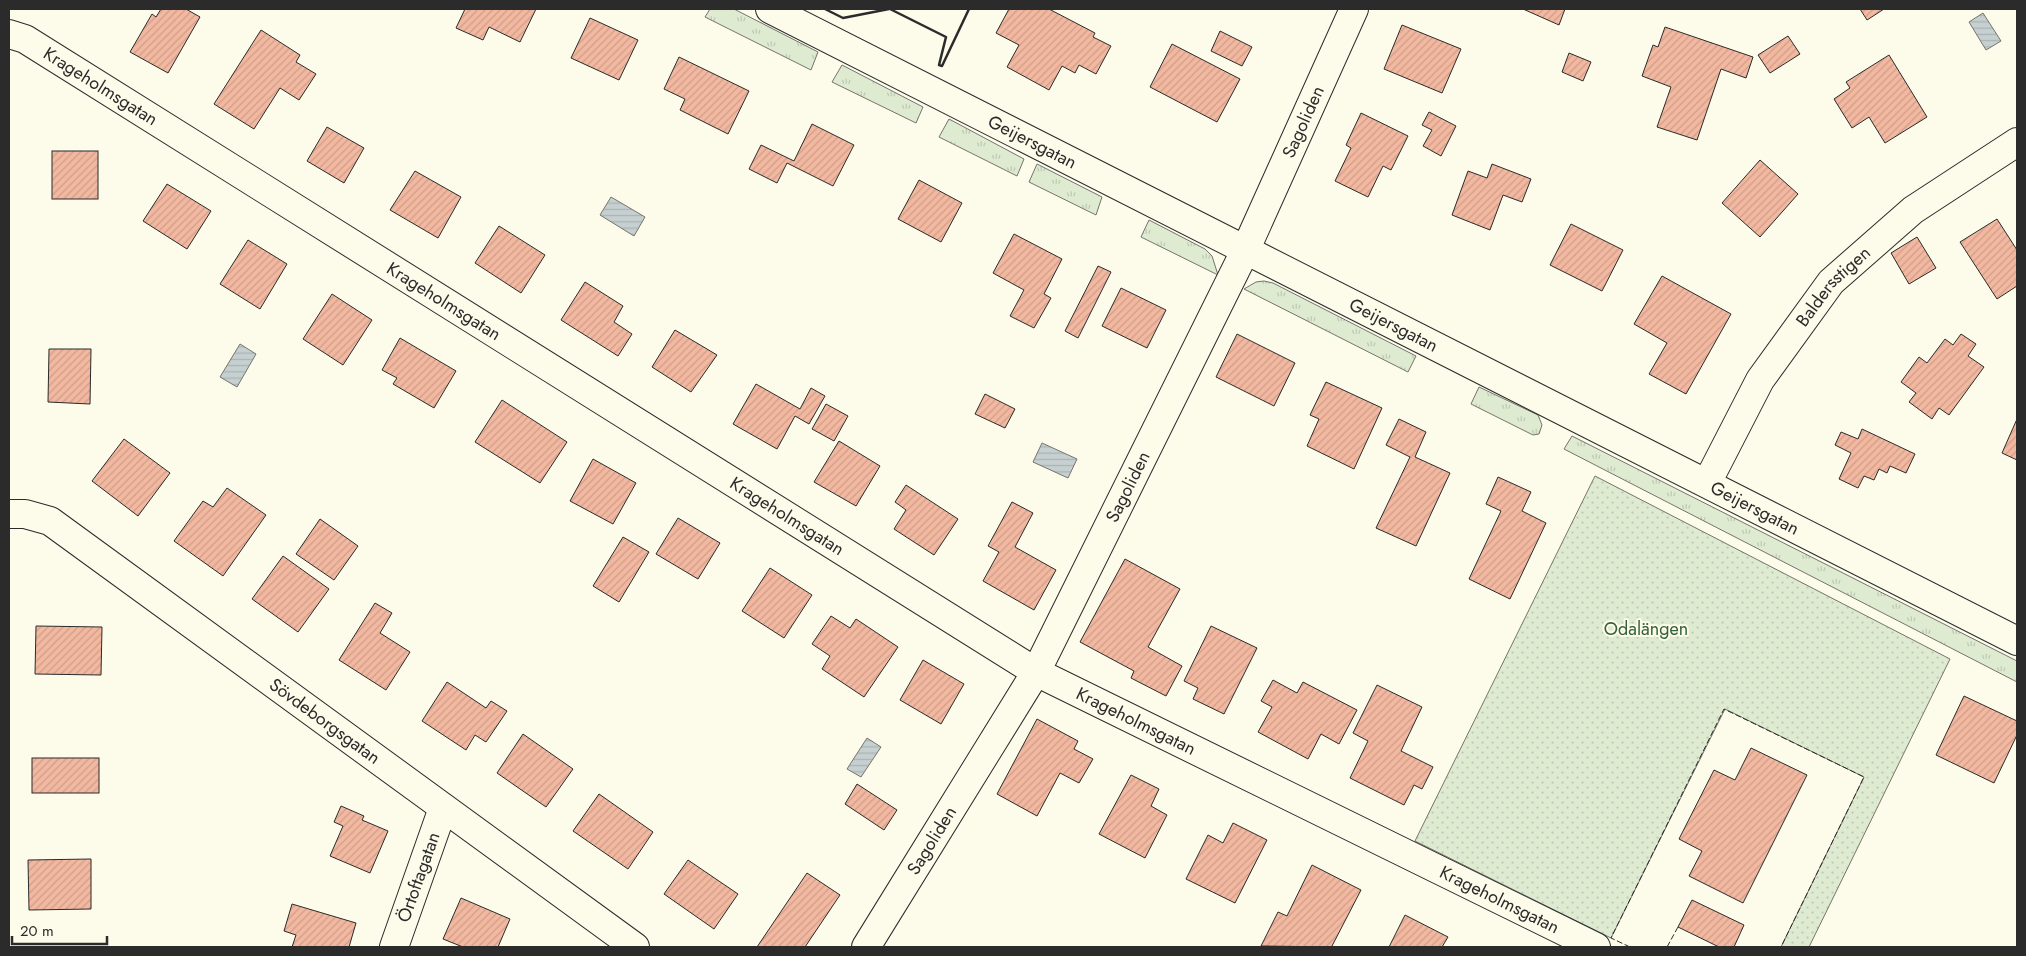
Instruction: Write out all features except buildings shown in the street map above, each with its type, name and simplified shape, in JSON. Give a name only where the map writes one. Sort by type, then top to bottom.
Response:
[{"type":"street","name":"Geijersgatan","points":[[770,9],[2017,641]]},
{"type":"street","name":"Sagoliden","points":[[866,947],[1036,672],[1245,251],[1354,9]]},
{"type":"street","name":"Krageholmsgatan","points":[[9,34],[34,44],[1036,672],[1596,947]]},
{"type":"street","name":"Baldersstigen","points":[[1706,483],[1760,380],[1830,282],[1913,210],[2017,142]]},
{"type":"street","name":"Sövdeborgsgatan","points":[[9,514],[25,514],[50,521],[635,947]]},
{"type":"street","name":"Örtoftagatan","points":[[394,947],[443,808]]},
{"type":"green space","points":[[710,9],[734,9],[818,52],[811,70],[705,17]]},
{"type":"green space","points":[[842,65],[923,107],[916,123],[832,82]]},
{"type":"green space","points":[[949,119],[1024,159],[1017,176],[939,137]]},
{"type":"green space","points":[[1037,164],[1102,197],[1096,215],[1029,182]]},
{"type":"green space","points":[[1149,220],[1205,249],[1212,256],[1218,275],[1141,237]]},
{"type":"green space","points":[[1256,282],[1273,283],[1416,356],[1408,372],[1244,289]]},
{"type":"green space","points":[[1479,387],[1538,415],[1542,425],[1539,434],[1533,435],[1471,404]]},
{"type":"green space","points":[[1572,436],[2017,661],[2017,682],[1564,449]]},
{"type":"green space","name":"Odalängen","points":[[1595,476],[1950,659],[1809,947],[1781,947],[1864,777],[1725,709],[1611,938],[1415,841]]},
{"type":"shaded area","points":[[1983,13],[2001,41],[1986,50],[1969,22]]},
{"type":"shaded area","points":[[611,197],[645,217],[634,236],[600,215]]},
{"type":"shaded area","points":[[240,344],[256,354],[237,387],[220,377]]},
{"type":"shaded area","points":[[1042,443],[1077,459],[1068,478],[1033,462]]},
{"type":"shaded area","points":[[867,738],[881,747],[861,777],[847,769]]},
{"type":"fence","points":[[1630,947],[1611,938],[1724,709],[1864,777],[1781,947]]},
{"type":"fence","points":[[1667,947],[1678,927]]},
{"type":"wall","points":[[825,9],[843,18],[889,9]]},
{"type":"wall","points":[[890,9],[946,37],[939,65],[942,66],[969,9]]}]
